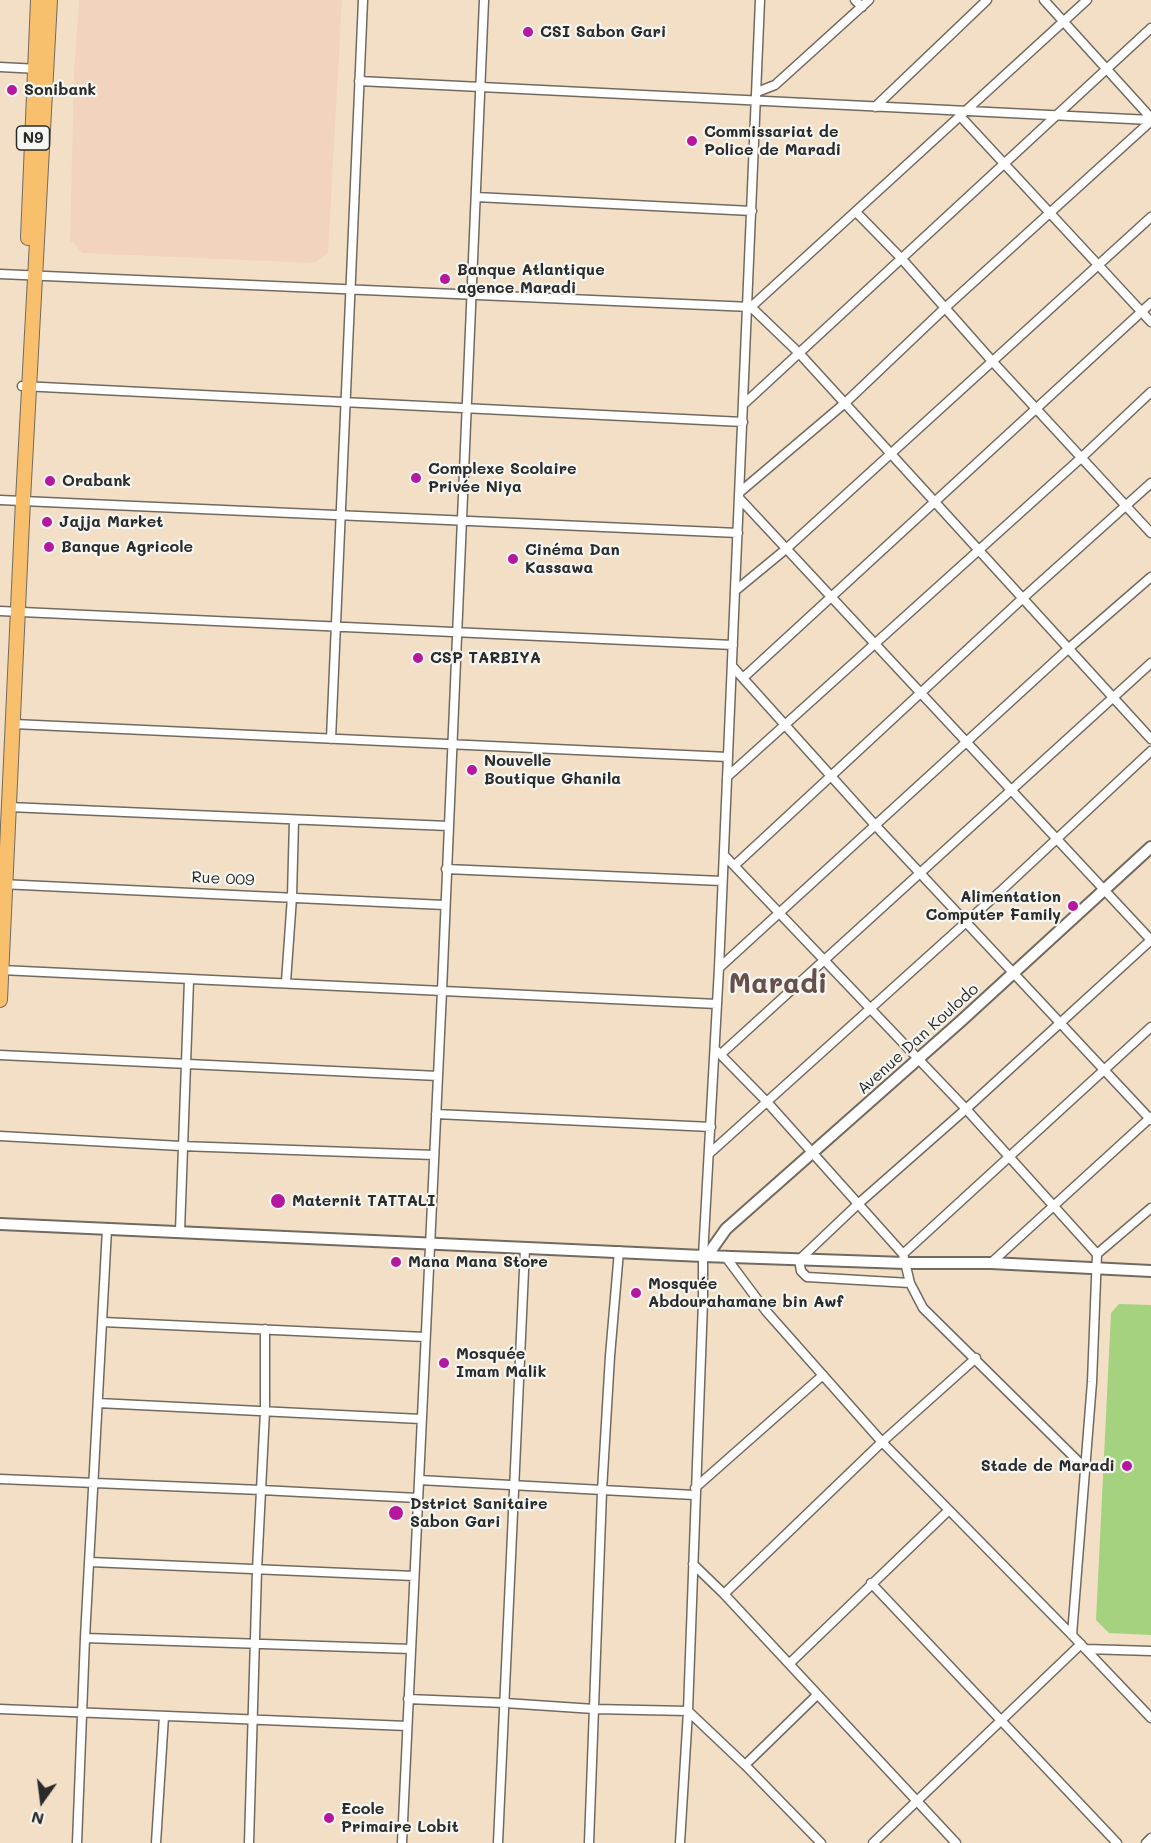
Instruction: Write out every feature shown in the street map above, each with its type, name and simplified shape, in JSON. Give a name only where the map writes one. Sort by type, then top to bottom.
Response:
[{"type":"highway","name":"N9","points":[[38,0],[41,69]]},
{"type":"highway","name":"N9","points":[[0,823],[9,612],[26,386],[41,69],[50,0]]},
{"type":"highway","name":"N9","points":[[0,1000],[3,884],[14,724],[9,612]]},
{"type":"street","points":[[331,739],[363,0]]},
{"type":"street","points":[[402,1843],[442,991],[484,0]]},
{"type":"street","points":[[682,1841],[705,1256],[711,1127],[718,1052],[717,1004],[749,307],[760,0]]},
{"type":"street","points":[[757,97],[775,85],[858,3],[869,0]]},
{"type":"street","points":[[875,107],[987,0]]},
{"type":"street","points":[[1044,0],[1151,120]]},
{"type":"street","points":[[749,307],[1087,0]]},
{"type":"street","points":[[744,403],[1151,28]]},
{"type":"street","points":[[0,67],[41,69]]},
{"type":"street","points":[[359,81],[479,89],[757,97],[963,113],[1151,120]]},
{"type":"street","points":[[963,113],[1005,163],[1151,322]]},
{"type":"street","points":[[740,496],[845,403],[946,307],[1151,120]]},
{"type":"street","points":[[476,197],[753,211]]},
{"type":"street","points":[[856,212],[901,258],[1151,533]]},
{"type":"street","points":[[735,591],[786,549],[1151,217]]},
{"type":"street","points":[[0,274],[30,278],[749,307],[799,353],[1151,739]]},
{"type":"street","points":[[742,678],[1151,303]]},
{"type":"street","points":[[26,386],[743,422]]},
{"type":"street","points":[[728,777],[1151,392]]},
{"type":"street","points":[[735,865],[1023,598],[1151,483]]},
{"type":"street","points":[[740,496],[786,549],[1151,940],[799,1260]]},
{"type":"street","points":[[0,500],[738,532]]},
{"type":"street","points":[[719,968],[1068,649],[1151,577]]},
{"type":"street","points":[[9,612],[733,645]]},
{"type":"street","points":[[718,1052],[825,961],[1151,663]]},
{"type":"street","points":[[732,666],[875,825],[968,921],[1150,1118],[991,1263]]},
{"type":"street","points":[[14,724],[728,757]]},
{"type":"street","points":[[710,1153],[968,921],[1151,751]]},
{"type":"street","points":[[9,807],[448,826]]},
{"type":"street","points":[[286,982],[292,897],[294,820]]},
{"type":"street","name":"Avenue Dan Koulodo","points":[[705,1256],[726,1229],[919,1059],[1151,847]]},
{"type":"street","points":[[724,855],[872,1008],[1097,1254],[1086,1469],[1072,1635]]},
{"type":"street","points":[[446,869],[722,881]]},
{"type":"street","name":"Rue 009","points":[[3,884],[444,905]]},
{"type":"street","points":[[1,970],[717,1004]]},
{"type":"street","points":[[180,1232],[181,1146],[189,980]]},
{"type":"street","points":[[904,1259],[1009,1157],[1151,1027]]},
{"type":"street","points":[[718,1052],[767,1102],[904,1259],[910,1283],[923,1308],[1086,1469]]},
{"type":"street","points":[[0,1055],[438,1076]]},
{"type":"street","points":[[436,1114],[711,1127]]},
{"type":"street","points":[[0,1136],[181,1146],[434,1155]]},
{"type":"street","points":[[1097,1254],[1151,1208]]},
{"type":"street","points":[[0,1224],[799,1260],[904,1259],[1151,1271]]},
{"type":"street","points":[[77,1843],[107,1229]]},
{"type":"street","points":[[498,1843],[525,1248]]},
{"type":"street","points":[[590,1843],[602,1491],[619,1251]]},
{"type":"street","points":[[725,1256],[766,1311],[882,1442],[1151,1718]]},
{"type":"street","points":[[799,1260],[801,1271],[807,1277],[910,1283]]},
{"type":"street","points":[[103,1322],[425,1336]]},
{"type":"street","points":[[249,1843],[257,1570],[265,1411],[265,1329]]},
{"type":"street","points":[[724,1594],[882,1442],[976,1358]]},
{"type":"street","points":[[419,1480],[602,1491],[695,1492],[823,1375]]},
{"type":"street","points":[[98,1403],[421,1419]]},
{"type":"street","points":[[0,1479],[418,1498]]},
{"type":"street","points":[[789,1664],[949,1510]]},
{"type":"street","points":[[90,1562],[414,1576]]},
{"type":"street","points":[[693,1564],[724,1594],[956,1843]]},
{"type":"street","points":[[871,1583],[1117,1843]]},
{"type":"street","points":[[86,1638],[411,1649]]},
{"type":"street","points":[[873,1843],[1083,1647],[1151,1651]]},
{"type":"street","points":[[745,1765],[817,1695]]},
{"type":"street","points":[[408,1699],[594,1709],[688,1711],[745,1765],[821,1843]]},
{"type":"street","points":[[0,1709],[407,1726]]},
{"type":"street","points":[[156,1843],[164,1716]]},
{"type":"street","points":[[1146,1843],[1151,1838]]},
{"type":"shaded area","points":[[79,0],[342,0],[328,253],[315,263],[82,253],[70,240],[74,73]]},
{"type":"green space","name":"Stade de Maradi","points":[[1119,1304],[1151,1305],[1151,1635],[1109,1633],[1096,1620],[1111,1313]]},
{"type":"place","name":"CSI Sabon Gari","points":[[528,32]]},
{"type":"place","name":"Sonibank","points":[[12,90]]},
{"type":"place","name":"Commissariat de Police de Maradi","points":[[692,141]]},
{"type":"place","name":"Banque Atlantique agence Maradi","points":[[445,279]]},
{"type":"place","name":"Complexe Scolaire Privée Niya","points":[[416,478]]},
{"type":"place","name":"Orabank","points":[[50,481]]},
{"type":"place","name":"Jajja Market","points":[[47,522]]},
{"type":"place","name":"Banque Agricole","points":[[49,547]]},
{"type":"place","name":"Cinéma Dan Kassawa","points":[[513,559]]},
{"type":"place","name":"CSP TARBIYA","points":[[418,658]]},
{"type":"place","name":"Nouvelle Boutique Ghanila","points":[[472,770]]},
{"type":"place","name":"Alimentation Computer Family","points":[[1073,906]]},
{"type":"place","name":"Maternit TATTALI","points":[[278,1201]]},
{"type":"place","name":"Mana Mana Store","points":[[396,1262]]},
{"type":"place","name":"Mosquée Abdourahamane bin Awf","points":[[636,1293]]},
{"type":"place","name":"Mosquée Imam Malik","points":[[444,1363]]},
{"type":"place","name":"Stade de Maradi","points":[[1127,1466]]},
{"type":"place","name":"Dstrict Sanitaire Sabon Gari","points":[[396,1513]]},
{"type":"place","name":"Ecole Primaire Lobit","points":[[329,1818]]},
{"type":"district","name":"Maradi","points":[[778,984]]}]
